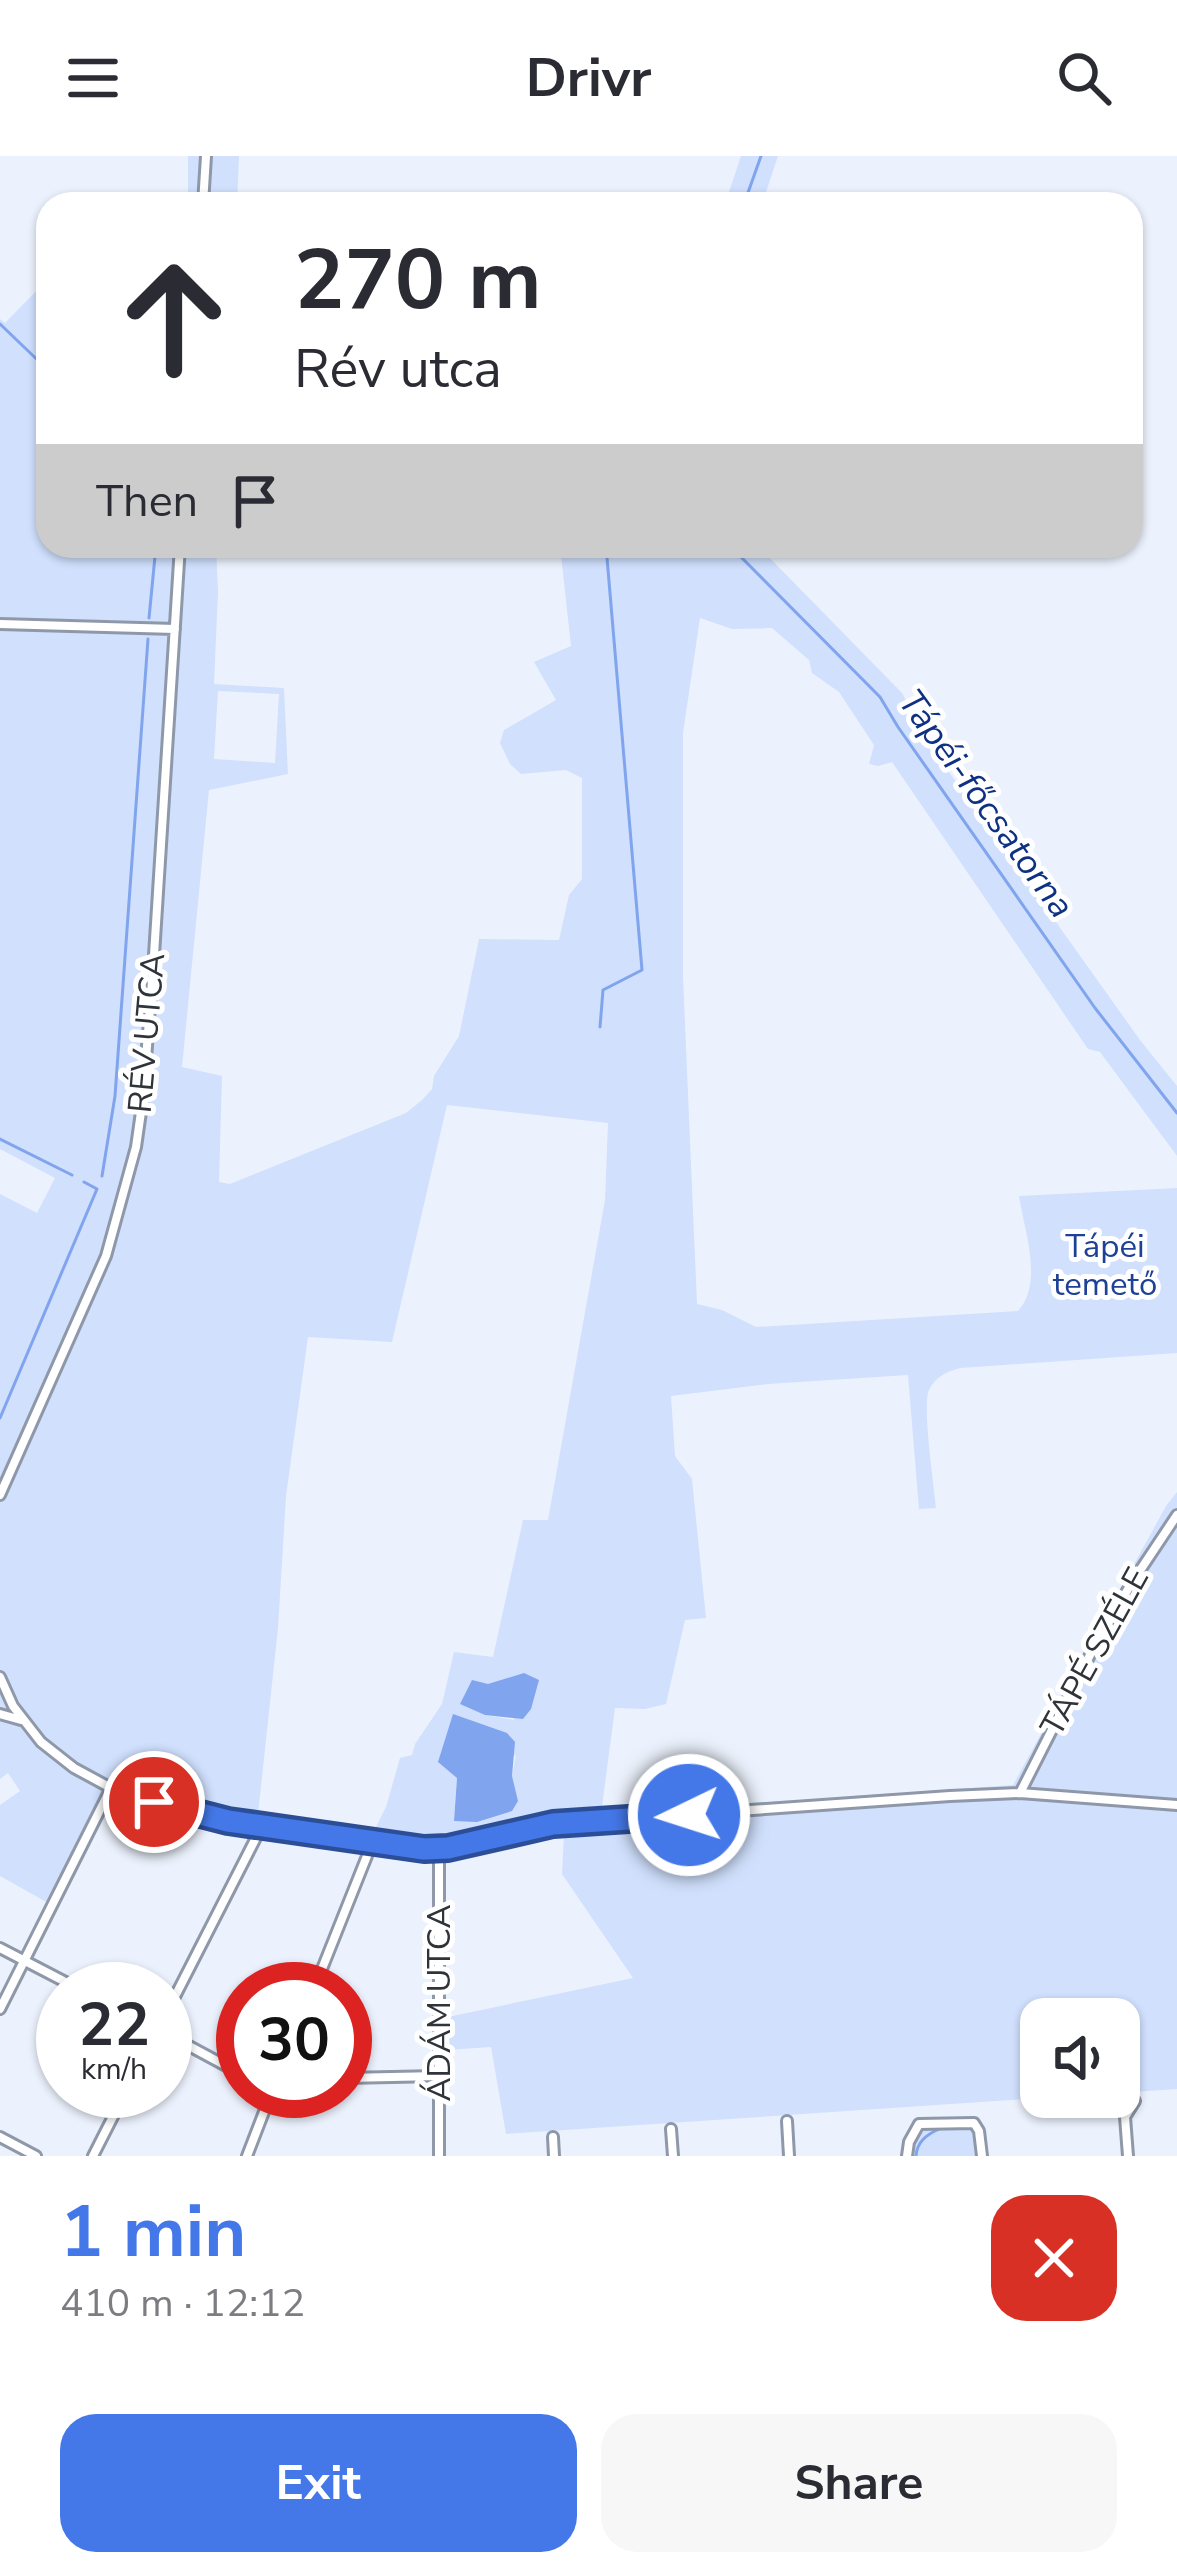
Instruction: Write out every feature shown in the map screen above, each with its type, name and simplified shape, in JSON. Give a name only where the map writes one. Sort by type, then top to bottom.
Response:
[{"type":"street","points":[[203,192],[206,156]]},
{"type":"street","name":"RÉV UTCA","points":[[0,1495],[106,1256],[136,1147],[154,956],[179,558]]},
{"type":"street","points":[[0,624],[176,629]]},
{"type":"street","name":"TÁPÉ SZÉLE","points":[[1020,1793],[1092,1651],[1177,1515]]},
{"type":"street","points":[[0,1677],[22,1720],[40,1742],[111,1788],[200,1815],[369,1842],[439,1849],[553,1824],[1020,1793],[1177,1805]]},
{"type":"street","points":[[0,1714],[22,1720]]},
{"type":"street","points":[[0,2009],[111,1788]]},
{"type":"street","points":[[192,1963],[262,1826]]},
{"type":"street","points":[[325,1962],[369,1842]]},
{"type":"street","name":"ÁDÁM UTCA","points":[[439,1849],[439,2156]]},
{"type":"street","points":[[0,1948],[36,1967]]},
{"type":"street","points":[[372,2077],[439,2076]]},
{"type":"street","points":[[93,2156],[112,2118]]},
{"type":"street","points":[[247,2156],[262,2118]]},
{"type":"street","points":[[1126,2118],[1128,2156]]},
{"type":"street","points":[[787,2121],[789,2156]]},
{"type":"street","points":[[907,2156],[920,2124],[974,2123],[982,2156]]},
{"type":"street","points":[[671,2129],[673,2156]]},
{"type":"street","points":[[553,2137],[554,2156]]},
{"type":"street","points":[[0,2138],[35,2156]]},
{"type":"green space","points":[[188,156],[239,156],[238,192],[188,192]]},
{"type":"green space","points":[[741,156],[778,156],[766,192],[729,192]]},
{"type":"green space","name":"Tápéi temető","points":[[36,291],[36,558],[217,558],[214,684],[284,688],[288,774],[209,790],[182,1067],[222,1076],[219,1182],[230,1184],[406,1113],[432,1089],[434,1076],[459,1036],[479,939],[559,940],[569,895],[582,879],[582,778],[566,770],[521,774],[500,743],[504,730],[556,700],[534,662],[571,646],[561,558],[770,558],[902,693],[929,744],[1177,1086],[1177,1156],[1100,1052],[1088,1049],[892,762],[869,764],[874,745],[839,692],[812,673],[809,660],[772,628],[732,629],[700,618],[683,733],[683,977],[697,1304],[756,1327],[1018,1311],[1026,1299],[1031,1271],[1019,1196],[1177,1188],[1177,1353],[960,1368],[942,1376],[931,1385],[927,1399],[936,1508],[919,1509],[908,1375],[671,1396],[675,1456],[692,1479],[706,1618],[685,1620],[666,1704],[615,1708],[601,1814],[1013,1785],[1177,1492],[1177,2089],[1140,2092],[1140,1998],[1020,1998],[1020,2099],[506,2134],[491,2047],[447,2050],[448,2017],[633,1978],[562,1874],[565,1816],[433,1843],[374,1831],[400,1758],[412,1755],[442,1704],[454,1652],[493,1657],[523,1520],[548,1520],[605,1200],[608,1123],[447,1105],[392,1342],[308,1337],[286,1496],[278,1628],[256,1833],[191,1823],[113,1799],[57,1908],[0,1876],[0,1805],[20,1791],[8,1773],[0,1779],[0,1194],[37,1213],[55,1178],[0,1149],[0,319],[5,323]],"holes":[[[218,691],[279,694],[275,763],[214,759]],[[472,1681],[488,1684],[515,1720],[485,1715]],[[516,1755],[514,1788],[454,1821],[457,1777]]]},
{"type":"green space","points":[[965,2125],[976,2132],[980,2156],[909,2156],[918,2129]]},
{"type":"water","points":[[524,1673],[539,1680],[531,1709],[523,1719],[485,1715],[460,1704],[472,1680],[488,1684]]},
{"type":"water","points":[[453,1714],[507,1733],[515,1742],[512,1776],[518,1801],[512,1811],[477,1822],[454,1821],[457,1778],[438,1762]]},
{"type":"waterway","name":"Tápéi-főcsatorna","points":[[748,192],[761,156]]},
{"type":"waterway","points":[[0,324],[36,358]]},
{"type":"waterway","points":[[149,618],[155,558]]},
{"type":"waterway","points":[[600,1027],[603,990],[642,970],[607,558]]},
{"type":"waterway","name":"Tápéi-főcsatorna","points":[[742,558],[880,697],[1095,1008],[1177,1113]]},
{"type":"waterway","points":[[102,1176],[115,1096],[148,639]]},
{"type":"waterway","points":[[0,1139],[72,1175]]},
{"type":"waterway","points":[[0,1418],[97,1189],[84,1182]]},
{"type":"waterway","points":[[916,2156],[923,2140],[939,2129]]},
{"type":"route","points":[[154,1802],[228,1821],[424,1849],[553,1824],[689,1815]]}]
